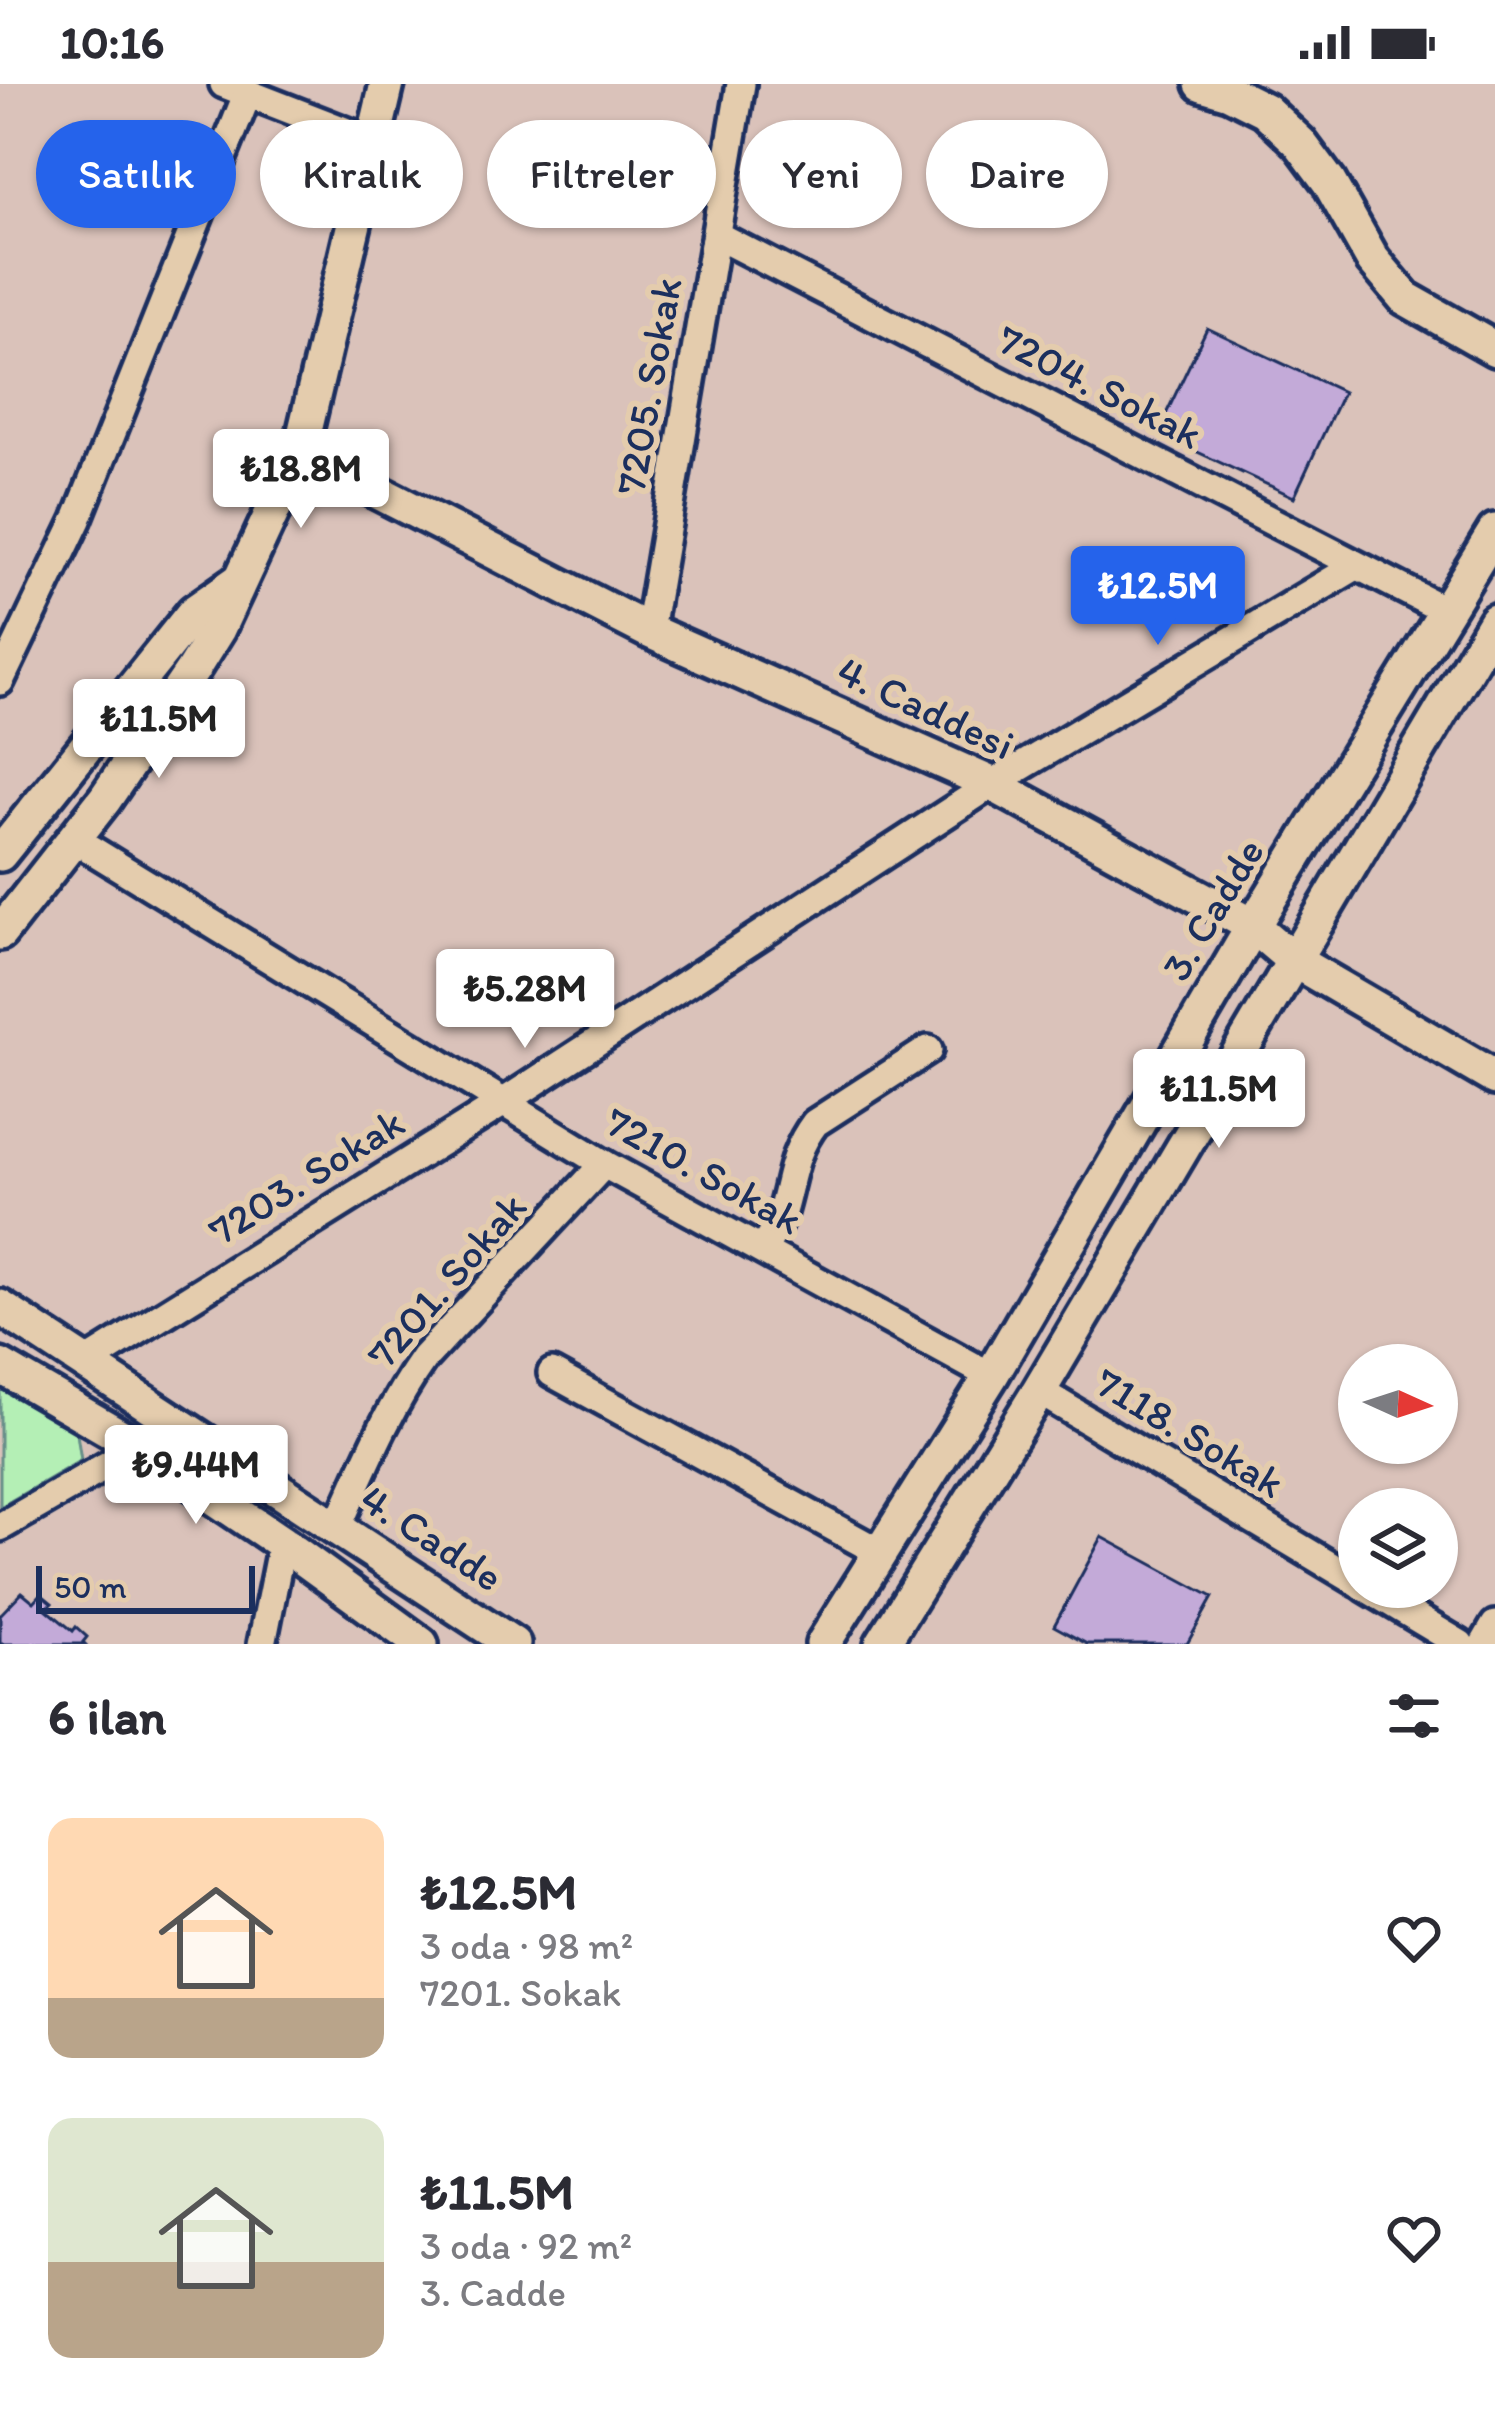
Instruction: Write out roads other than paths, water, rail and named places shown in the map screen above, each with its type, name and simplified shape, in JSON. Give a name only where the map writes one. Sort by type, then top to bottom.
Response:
[{"type":"street","points":[[378,120],[387,84]]},
{"type":"street","name":"7205. Sokak","points":[[650,631],[741,84]]},
{"type":"street","points":[[1202,84],[1265,110],[1300,143],[1329,182],[1373,260],[1405,298],[1495,349]]},
{"type":"street","points":[[0,681],[77,520],[235,89],[316,120]]},
{"type":"street","points":[[0,933],[105,799],[218,629],[300,452],[353,228]]},
{"type":"street","name":"7204. Sokak","points":[[716,235],[1446,611]]},
{"type":"street","name":"4. Caddesi","points":[[300,452],[650,631],[992,784],[1253,926],[1294,960],[1495,1078]]},
{"type":"street","name":"3. Cadde","points":[[823,1644],[991,1376],[1253,926],[1495,531]]},
{"type":"street","points":[[992,784],[1356,566]]},
{"type":"street","points":[[0,854],[194,612],[239,581]]},
{"type":"street","points":[[882,1644],[1039,1391],[1495,621]]},
{"type":"street","name":"7203. Sokak","points":[[86,1363],[504,1102],[992,784]]},
{"type":"street","name":"7210. Sokak","points":[[74,838],[604,1164],[991,1376]]},
{"type":"street","points":[[762,1250],[781,1215],[793,1161],[815,1123],[928,1050]]},
{"type":"street","name":"7201. Sokak","points":[[337,1528],[388,1417],[424,1358],[604,1164]]},
{"type":"street","name":"4. Cadde","points":[[0,1307],[513,1644]]},
{"type":"street","points":[[0,1366],[139,1447],[421,1644]]},
{"type":"street","points":[[552,1372],[880,1552]]},
{"type":"street","name":"7118. Sokak","points":[[1039,1391],[1338,1571]]},
{"type":"street","points":[[0,1527],[139,1447]]},
{"type":"street","points":[[262,1644],[282,1543]]},
{"type":"street","name":"7118. Sokak","points":[[1400,1608],[1460,1644]]},
{"type":"street","points":[[1484,1644],[1495,1625]]}]
